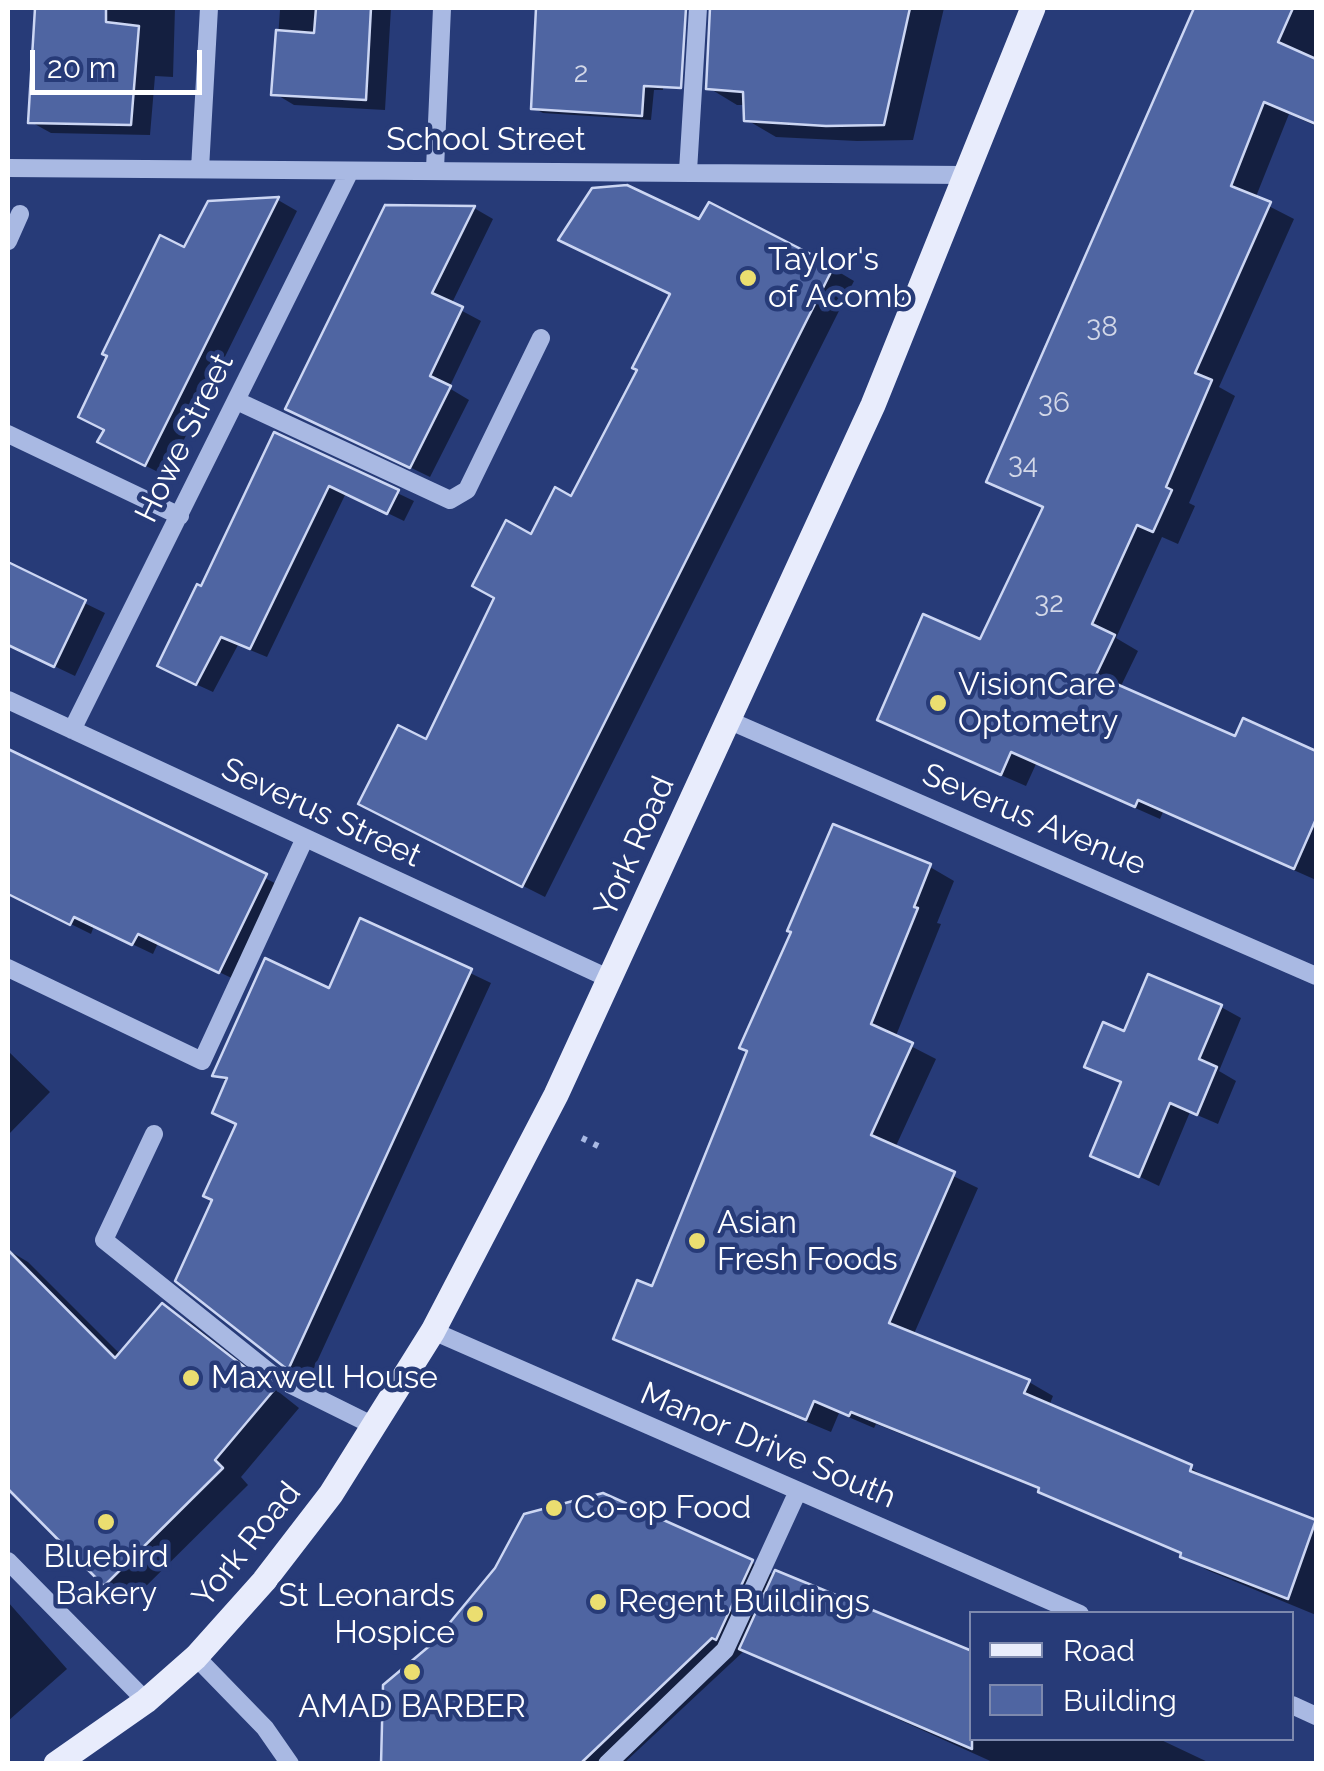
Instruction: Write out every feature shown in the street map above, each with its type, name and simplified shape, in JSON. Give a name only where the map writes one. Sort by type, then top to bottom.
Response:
[{"type":"main road","name":"York Road","points":[[56,1764],[146,1702],[196,1657],[264,1582],[331,1494],[433,1332],[556,1095],[873,405],[1033,8]]},
{"type":"street","points":[[200,170],[209,8]]},
{"type":"street","points":[[435,169],[442,8]]},
{"type":"street","points":[[688,172],[698,8]]},
{"type":"street","name":"School Street","points":[[8,168],[965,175]]},
{"type":"street","name":"Howe Street","points":[[72,730],[350,170]]},
{"type":"street","points":[[8,241],[20,214]]},
{"type":"street","points":[[237,401],[450,500],[467,490],[540,338]]},
{"type":"street","points":[[8,434],[180,516]]},
{"type":"street","name":"Severus Street","points":[[8,700],[610,979]]},
{"type":"street","name":"Severus Avenue","points":[[728,720],[1316,976]]},
{"type":"street","points":[[8,968],[202,1061],[305,838]]},
{"type":"street","points":[[154,1134],[104,1240],[275,1376],[372,1425]]},
{"type":"street","name":"Manor Drive South","points":[[433,1332],[1073,1611]]},
{"type":"street","points":[[608,1764],[725,1650],[798,1492]]},
{"type":"street","points":[[8,1561],[146,1702]]},
{"type":"street","points":[[196,1657],[265,1728],[290,1764]]},
{"type":"building","points":[[35,8],[106,8],[106,22],[139,26],[131,125],[28,123]]},
{"type":"building","points":[[316,8],[371,8],[366,100],[271,95],[276,30],[314,33]]},
{"type":"building","points":[[536,8],[686,8],[681,88],[644,86],[642,116],[531,109]]},
{"type":"building","points":[[710,8],[910,8],[884,125],[744,121],[743,92],[706,89]]},
{"type":"building","points":[[1194,8],[1293,8],[1278,42],[1316,59],[1316,124],[1264,102],[1231,186],[1271,202],[1195,373],[1212,380],[1166,487],[1172,490],[1153,532],[1137,525],[1092,624],[1115,635],[1096,675],[1235,736],[1243,718],[1316,751],[1316,819],[1294,869],[1138,800],[1135,807],[1011,752],[1001,775],[877,720],[923,614],[980,639],[1043,507],[986,482]]},
{"type":"building","points":[[627,185],[699,219],[709,202],[834,266],[522,887],[358,804],[398,725],[426,739],[494,598],[472,586],[506,520],[531,534],[555,487],[571,496],[637,370],[632,368],[670,294],[558,240],[592,188]]},
{"type":"building","points":[[279,197],[145,466],[97,442],[104,430],[78,417],[107,356],[102,354],[160,235],[184,247],[208,201]]},
{"type":"building","points":[[385,205],[475,206],[432,293],[463,307],[430,376],[451,386],[410,468],[285,409]]},
{"type":"building","points":[[274,432],[399,490],[387,514],[329,486],[250,649],[221,637],[196,685],[157,666],[197,584],[201,586]]},
{"type":"building","points":[[8,562],[86,600],[54,667],[8,645]]},
{"type":"building","points":[[8,749],[267,874],[219,973],[138,934],[132,945],[74,917],[70,925],[8,894]]},
{"type":"building","points":[[833,824],[931,864],[914,907],[918,908],[871,1024],[913,1043],[871,1135],[955,1172],[889,1323],[1030,1380],[1024,1393],[1192,1465],[1190,1471],[1316,1520],[1288,1599],[1180,1557],[1181,1553],[1038,1492],[1039,1488],[851,1412],[849,1416],[814,1401],[806,1420],[613,1339],[637,1280],[652,1286],[747,1051],[739,1048],[791,932],[787,931]]},
{"type":"building","points":[[360,918],[472,969],[288,1370],[175,1281],[212,1200],[203,1196],[236,1124],[212,1113],[227,1078],[212,1076],[265,958],[329,988]]},
{"type":"building","points":[[1148,974],[1222,1005],[1199,1059],[1217,1067],[1197,1115],[1170,1103],[1139,1177],[1090,1156],[1121,1082],[1084,1067],[1103,1022],[1124,1031]]},
{"type":"building","points":[[8,1250],[115,1358],[162,1303],[274,1390],[215,1460],[223,1468],[104,1586],[8,1489]]},
{"type":"building","name":"Regent Buildings","points":[[603,1493],[753,1560],[716,1640],[712,1638],[580,1764],[381,1764],[383,1685],[433,1643],[495,1568],[524,1514]]},
{"type":"building","points":[[775,1570],[969,1650],[972,1749],[739,1649]]},
{"type":"place","name":"Taylor's of Acomb","points":[[748,278]]},
{"type":"place","name":"VisionCare Optometry","points":[[938,703]]},
{"type":"place","name":"Asian Fresh Foods","points":[[697,1241]]},
{"type":"place","name":"Maxwell House","points":[[191,1378]]},
{"type":"place","name":"Co-op Food","points":[[554,1508]]},
{"type":"place","name":"Bluebird Bakery","points":[[106,1522]]},
{"type":"place","name":"Regent Buildings","points":[[598,1602]]},
{"type":"place","name":"St Leonards Hospice","points":[[475,1614]]},
{"type":"place","name":"AMAD BARBER","points":[[412,1672]]}]
